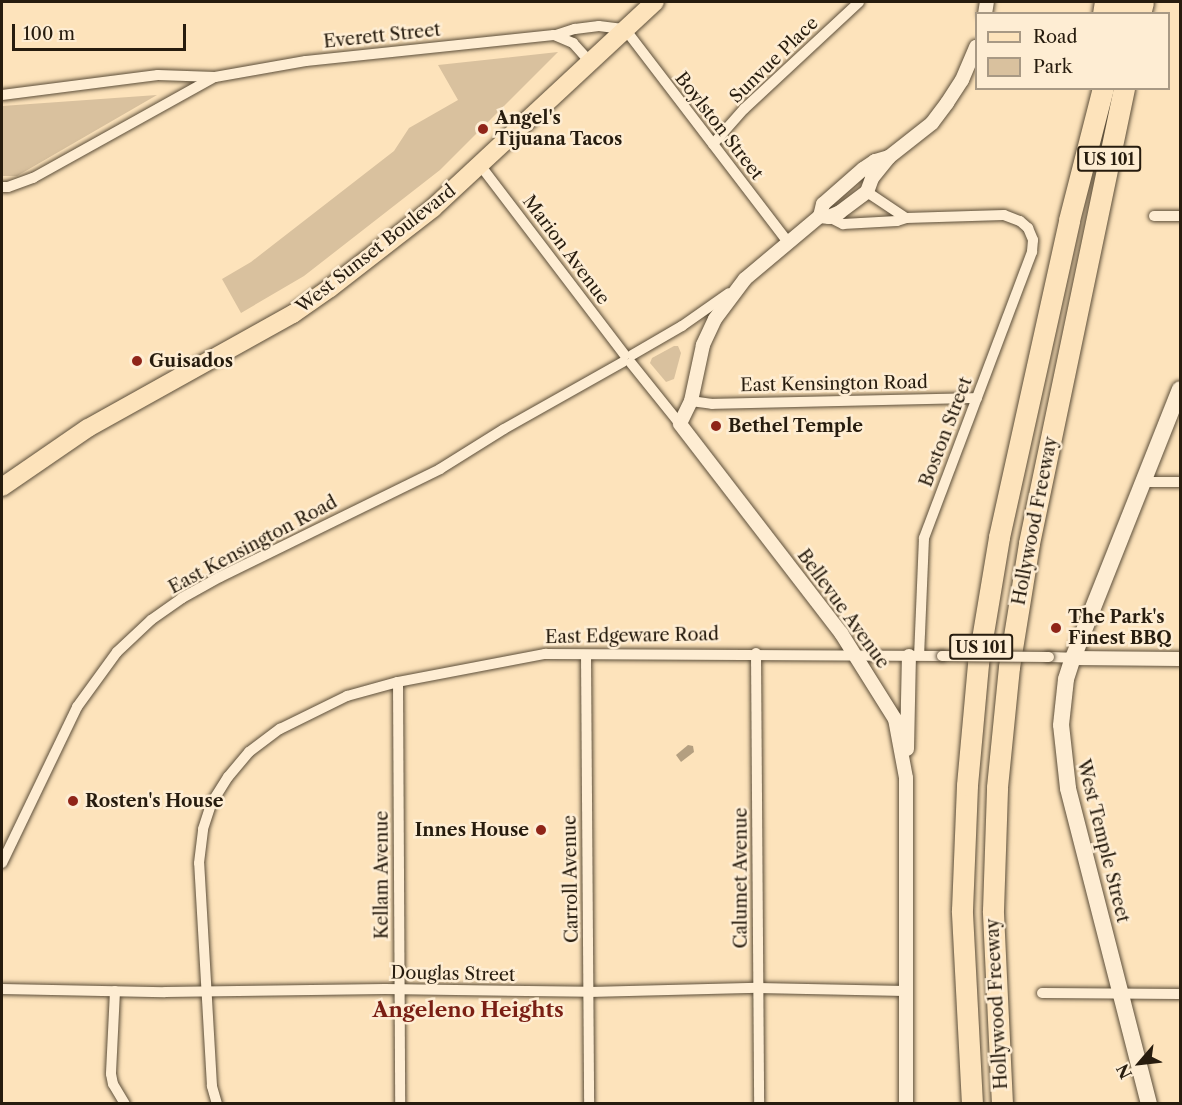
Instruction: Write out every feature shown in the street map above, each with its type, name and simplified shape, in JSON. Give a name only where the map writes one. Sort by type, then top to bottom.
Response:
[{"type":"highway","points":[[1074,200],[1090,90]]},
{"type":"highway","name":"US 101","points":[[1074,200],[1102,90]]},
{"type":"highway","name":"Hollywood Freeway","points":[[1002,1104],[993,910],[997,787],[1009,667],[1029,543],[1124,90]]},
{"type":"highway","name":"Hollywood Freeway","points":[[972,1104],[962,910],[972,722],[987,600],[999,537],[1074,200]]},
{"type":"main road","name":"West Sunset Boulevard","points":[[2,487],[88,428],[312,302],[433,208],[655,2]]},
{"type":"main road","name":"West Temple Street","points":[[1149,1104],[1064,767],[1061,736],[1062,702],[1073,658],[1180,389]]},
{"type":"street","name":"Sunvue Place","points":[[712,144],[744,109],[859,2]]},
{"type":"street","name":"Everett Street","points":[[2,95],[158,75],[215,77],[306,61],[554,35],[599,26],[625,29]]},
{"type":"street","name":"Boylston Street","points":[[625,29],[788,242]]},
{"type":"street","points":[[554,35],[573,43],[589,61]]},
{"type":"street","points":[[680,424],[691,401],[703,345],[715,319],[745,279],[788,242],[867,192],[872,178],[889,157],[932,123],[962,81],[975,49]]},
{"type":"street","name":"Everett Street","points":[[2,187],[33,178],[215,77]]},
{"type":"street","points":[[825,217],[823,204],[875,161],[889,157]]},
{"type":"street","name":"Marion Avenue","points":[[480,165],[680,424]]},
{"type":"street","points":[[867,192],[906,218]]},
{"type":"street","name":"Boston Street","points":[[906,218],[1004,215],[1020,221],[1028,228],[1034,240],[1032,252],[924,538],[914,656]]},
{"type":"street","points":[[1154,216],[1180,216]]},
{"type":"street","points":[[825,217],[843,224],[897,221],[906,218]]},
{"type":"street","name":"East Kensington Road","points":[[2,863],[77,706],[117,652],[151,620],[181,599],[220,577],[440,469],[682,327],[721,301],[745,279]]},
{"type":"street","name":"East Kensington Road","points":[[691,401],[712,404],[977,398]]},
{"type":"street","name":"Bellevue Avenue","points":[[680,424],[856,656],[895,719],[906,778],[906,1104]]},
{"type":"street","points":[[1144,482],[1180,482]]},
{"type":"street","name":"East Edgeware Road","points":[[217,1104],[212,1086],[206,991],[199,863],[202,830],[211,804],[228,777],[249,752],[280,729],[347,696],[398,682],[545,654],[756,653],[1180,659]]},
{"type":"street","name":"Calumet Avenue","points":[[756,653],[759,1104]]},
{"type":"street","name":"Carroll Avenue","points":[[586,655],[589,1104]]},
{"type":"street","points":[[906,778],[914,656]]},
{"type":"street","name":"Kellam Avenue","points":[[398,682],[400,1104]]},
{"type":"street","name":"Douglas Street","points":[[2,989],[206,991],[399,989],[589,992],[758,988],[905,991]]},
{"type":"street","points":[[115,991],[111,1074],[112,1084],[125,1104]]},
{"type":"street","points":[[1042,993],[1180,994]]},
{"type":"green space","points":[[558,52],[440,170],[304,276],[241,313],[222,279],[251,262],[394,151],[409,128],[458,100],[438,65]]},
{"type":"green space","points":[[157,95],[17,176],[2,176],[2,106]]},
{"type":"green space","points":[[678,346],[681,353],[674,379],[666,382],[650,363],[652,358]]},
{"type":"shaded area","points":[[688,745],[693,746],[694,752],[681,762],[676,755]]},
{"type":"place","name":"Angel's Tijuana Tacos","points":[[483,129]]},
{"type":"place","name":"Guisados","points":[[137,361]]},
{"type":"place","name":"Bethel Temple","points":[[716,426]]},
{"type":"place","name":"The Park's Finest BBQ","points":[[1056,628]]},
{"type":"place","name":"Rosten's House","points":[[73,801]]},
{"type":"place","name":"Innes House","points":[[541,830]]},
{"type":"district","name":"Angeleno Heights","points":[[468,1010]]}]
